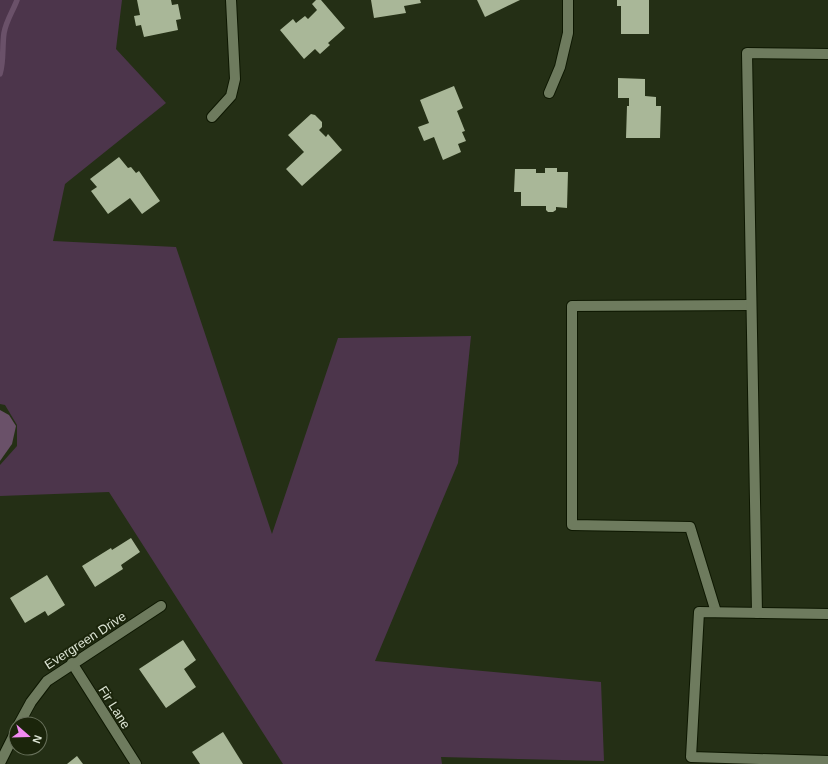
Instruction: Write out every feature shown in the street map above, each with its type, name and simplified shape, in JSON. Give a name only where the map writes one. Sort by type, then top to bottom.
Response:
[{"type":"street","points":[[212,117],[231,96],[235,79],[231,0]]},
{"type":"street","points":[[549,93],[560,67],[568,33],[568,0]]},
{"type":"street","points":[[757,613],[747,53],[828,54]]},
{"type":"street","points":[[716,612],[690,527],[572,525],[572,306],[751,305]]},
{"type":"street","name":"Evergreen Drive","points":[[23,716],[31,702],[47,681],[72,663],[161,606]]},
{"type":"street","points":[[828,614],[699,612],[692,757],[828,761]]},
{"type":"street","name":"Fir Lane","points":[[72,663],[136,764]]},
{"type":"street","points":[[0,763],[8,747]]},
{"type":"shaded area","points":[[0,0],[122,0],[116,49],[166,103],[65,184],[53,241],[176,247],[272,534],[338,338],[471,336],[458,463],[375,661],[601,682],[604,761],[441,757],[442,764],[283,764],[109,492],[0,496],[0,465],[17,446],[17,425],[5,405],[0,404]]},
{"type":"shaded area","points":[[0,410],[9,415],[16,426],[12,444],[0,461]]},
{"type":"building","points":[[137,0],[171,0],[172,5],[178,4],[181,19],[176,20],[178,30],[144,37],[141,25],[136,26],[134,16],[140,15]]},
{"type":"building","points":[[316,0],[321,0],[345,28],[328,43],[330,45],[320,54],[315,49],[304,59],[280,30],[293,19],[296,23],[305,16],[308,19],[317,10],[312,4]]},
{"type":"building","points":[[371,0],[420,0],[421,3],[404,6],[406,13],[374,18]]},
{"type":"building","points":[[477,0],[520,0],[485,17]]},
{"type":"building","points":[[617,0],[649,0],[649,34],[621,34],[621,6],[617,6]]},
{"type":"building","points":[[618,78],[645,79],[645,96],[656,97],[656,106],[661,106],[660,138],[626,138],[627,106],[629,106],[629,98],[618,98]]},
{"type":"building","points":[[454,86],[463,108],[457,111],[465,131],[462,132],[466,141],[458,144],[461,152],[443,160],[434,137],[424,141],[418,127],[429,123],[420,100]]},
{"type":"building","points":[[311,114],[315,115],[322,122],[322,127],[319,130],[326,137],[328,134],[342,150],[302,186],[286,169],[304,152],[288,135]]},
{"type":"building","points":[[119,157],[128,168],[131,167],[136,173],[139,171],[160,201],[142,214],[130,198],[108,214],[91,191],[97,187],[90,179]]},
{"type":"building","points":[[545,168],[557,168],[557,172],[568,172],[567,208],[556,207],[556,210],[553,212],[548,212],[546,210],[546,206],[521,206],[521,192],[514,192],[515,169],[536,169],[536,173],[545,173]]},
{"type":"building","points":[[131,538],[140,552],[121,565],[123,569],[95,587],[82,566],[111,548],[112,550]]},
{"type":"building","points":[[47,575],[65,605],[48,616],[45,611],[25,623],[10,598]]},
{"type":"building","points":[[183,640],[196,660],[184,669],[196,687],[166,708],[139,669]]},
{"type":"building","points":[[223,732],[243,764],[200,764],[192,752]]},
{"type":"building","points":[[77,756],[83,764],[67,764]]},
{"type":"waterway","points":[[0,74],[5,29],[17,0]]}]
